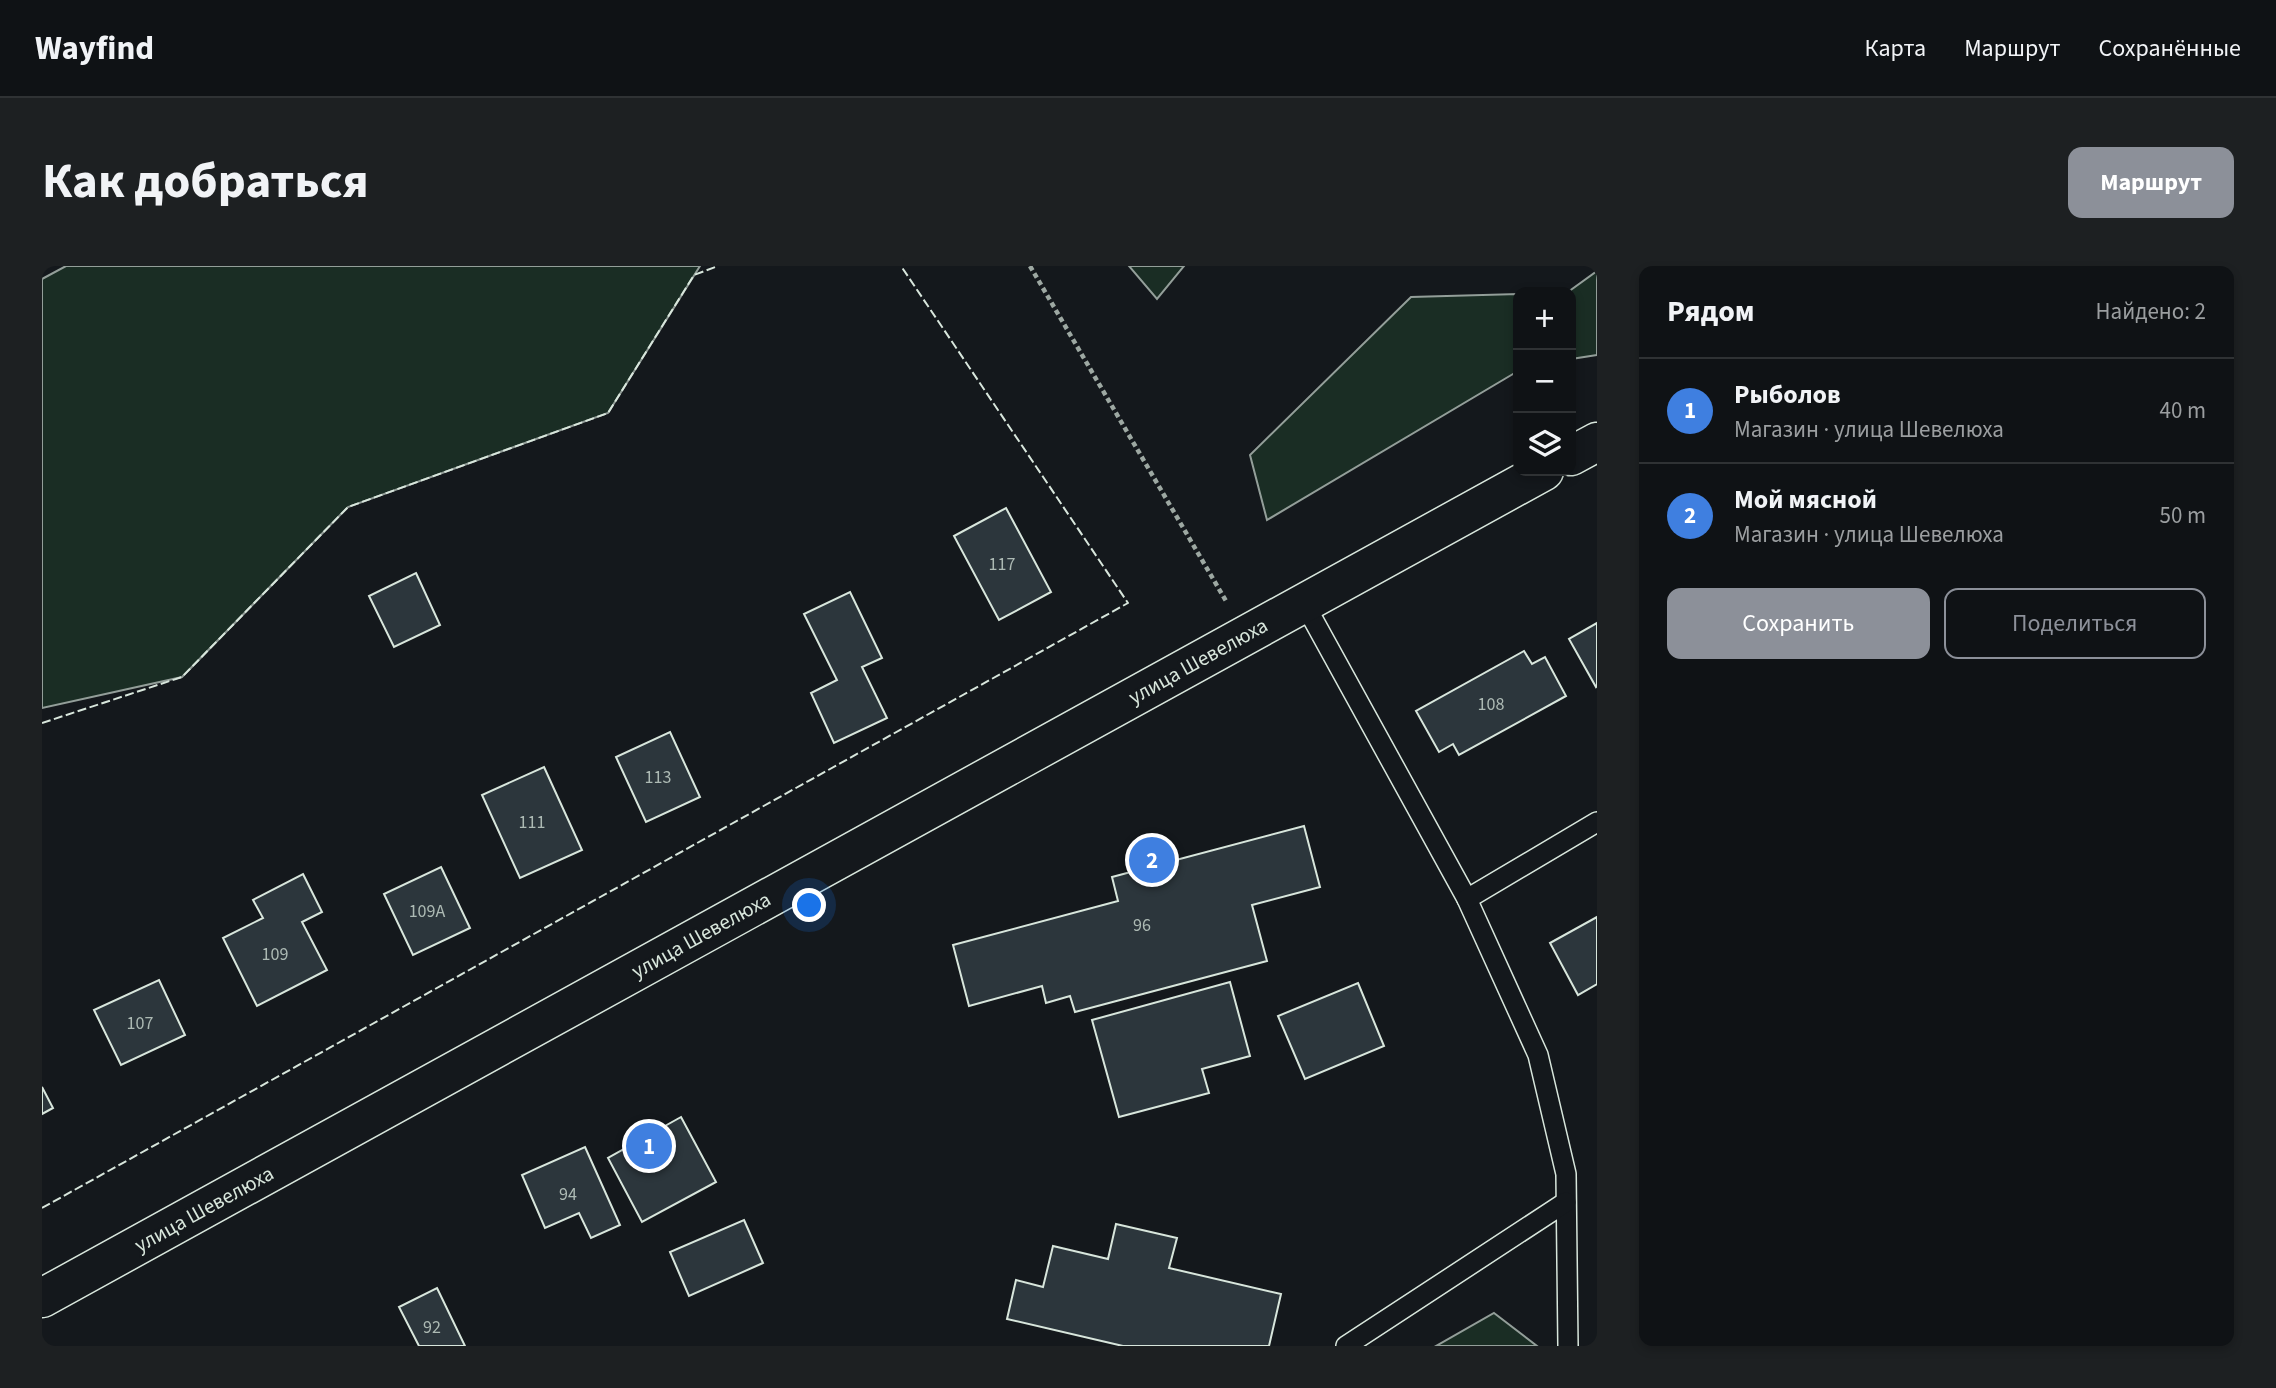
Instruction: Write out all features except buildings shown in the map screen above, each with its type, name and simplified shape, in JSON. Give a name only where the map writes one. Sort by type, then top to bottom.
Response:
[{"type":"main road","points":[[1576,453],[1597,442]]},
{"type":"main road","name":"улица Шевелюха","points":[[42,1298],[1535,476]]},
{"type":"lane","points":[[1304,603],[1467,900],[1538,1055],[1566,1174],[1568,1346]]},
{"type":"lane","points":[[1467,900],[1597,822]]},
{"type":"lane","points":[[1346,1346],[1566,1202]]},
{"type":"path","points":[[1030,266],[1245,635]]},
{"type":"green space","points":[[66,266],[700,266],[608,413],[348,507],[182,677],[42,708],[42,279]]},
{"type":"green space","points":[[1129,266],[1184,266],[1157,299]]},
{"type":"green space","points":[[1597,271],[1597,355],[1576,358],[1575,287]]},
{"type":"green space","points":[[1513,294],[1513,374],[1267,520],[1250,455],[1411,297]]},
{"type":"green space","points":[[1494,1313],[1537,1346],[1436,1346]]},
{"type":"fence","points":[[42,723],[182,677],[348,507],[608,413],[694,275],[718,266]]},
{"type":"fence","points":[[42,1208],[1128,603],[901,266]]},
{"type":"place","name":"Мой мясной","points":[[1152,860]]},
{"type":"place","name":"Рыболов","points":[[649,1146]]}]
